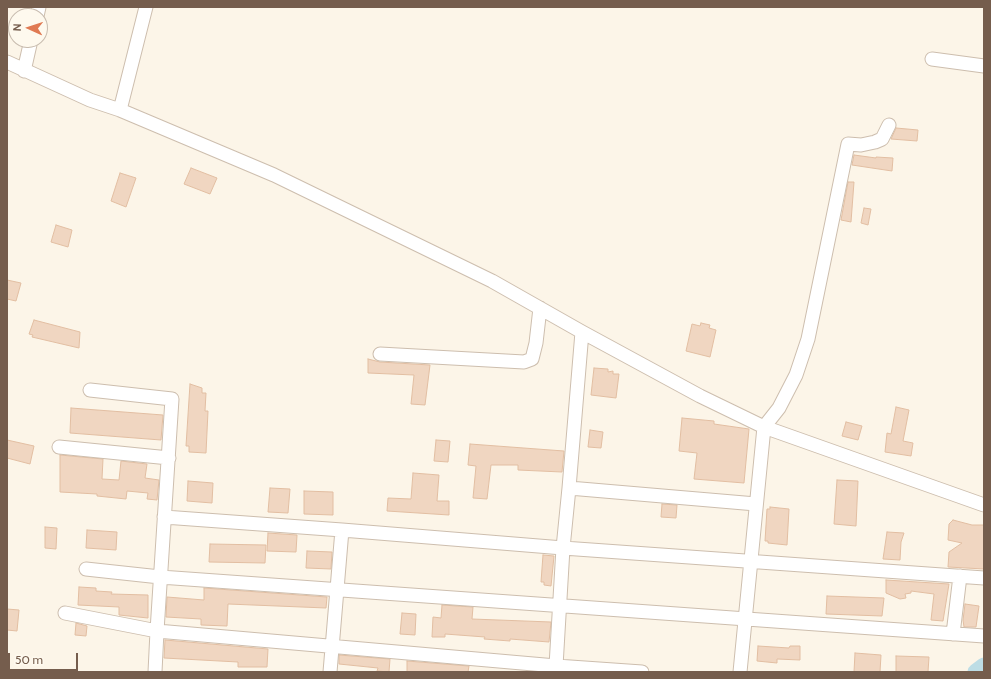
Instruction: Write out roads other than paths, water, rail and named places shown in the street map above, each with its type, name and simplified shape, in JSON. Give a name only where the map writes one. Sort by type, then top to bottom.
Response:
[{"type":"street","points":[[120,110],[146,7]]},
{"type":"street","points":[[24,71],[29,48]]},
{"type":"street","points":[[932,59],[984,66]]},
{"type":"street","points":[[7,62],[90,100],[120,110],[274,175],[492,281],[700,396],[764,427],[984,505]]},
{"type":"street","points":[[740,672],[764,427],[779,408],[796,375],[808,339],[848,144],[862,145],[875,142],[882,138],[889,125]]},
{"type":"street","points":[[380,354],[524,362],[532,359],[536,343],[540,308]]},
{"type":"street","points":[[556,669],[563,548],[582,332]]},
{"type":"street","points":[[90,390],[172,399],[155,672]]},
{"type":"street","points":[[60,447],[168,458]]},
{"type":"street","points":[[569,488],[756,504]]},
{"type":"street","points":[[164,517],[563,548],[750,560],[984,578]]},
{"type":"street","points":[[330,672],[342,530]]},
{"type":"street","points":[[86,569],[160,577],[337,589],[560,607],[984,636]]},
{"type":"street","points":[[953,634],[960,576]]},
{"type":"street","points":[[65,613],[157,631],[556,669],[642,672]]},
{"type":"waterway","points":[[976,672],[984,666]]}]
